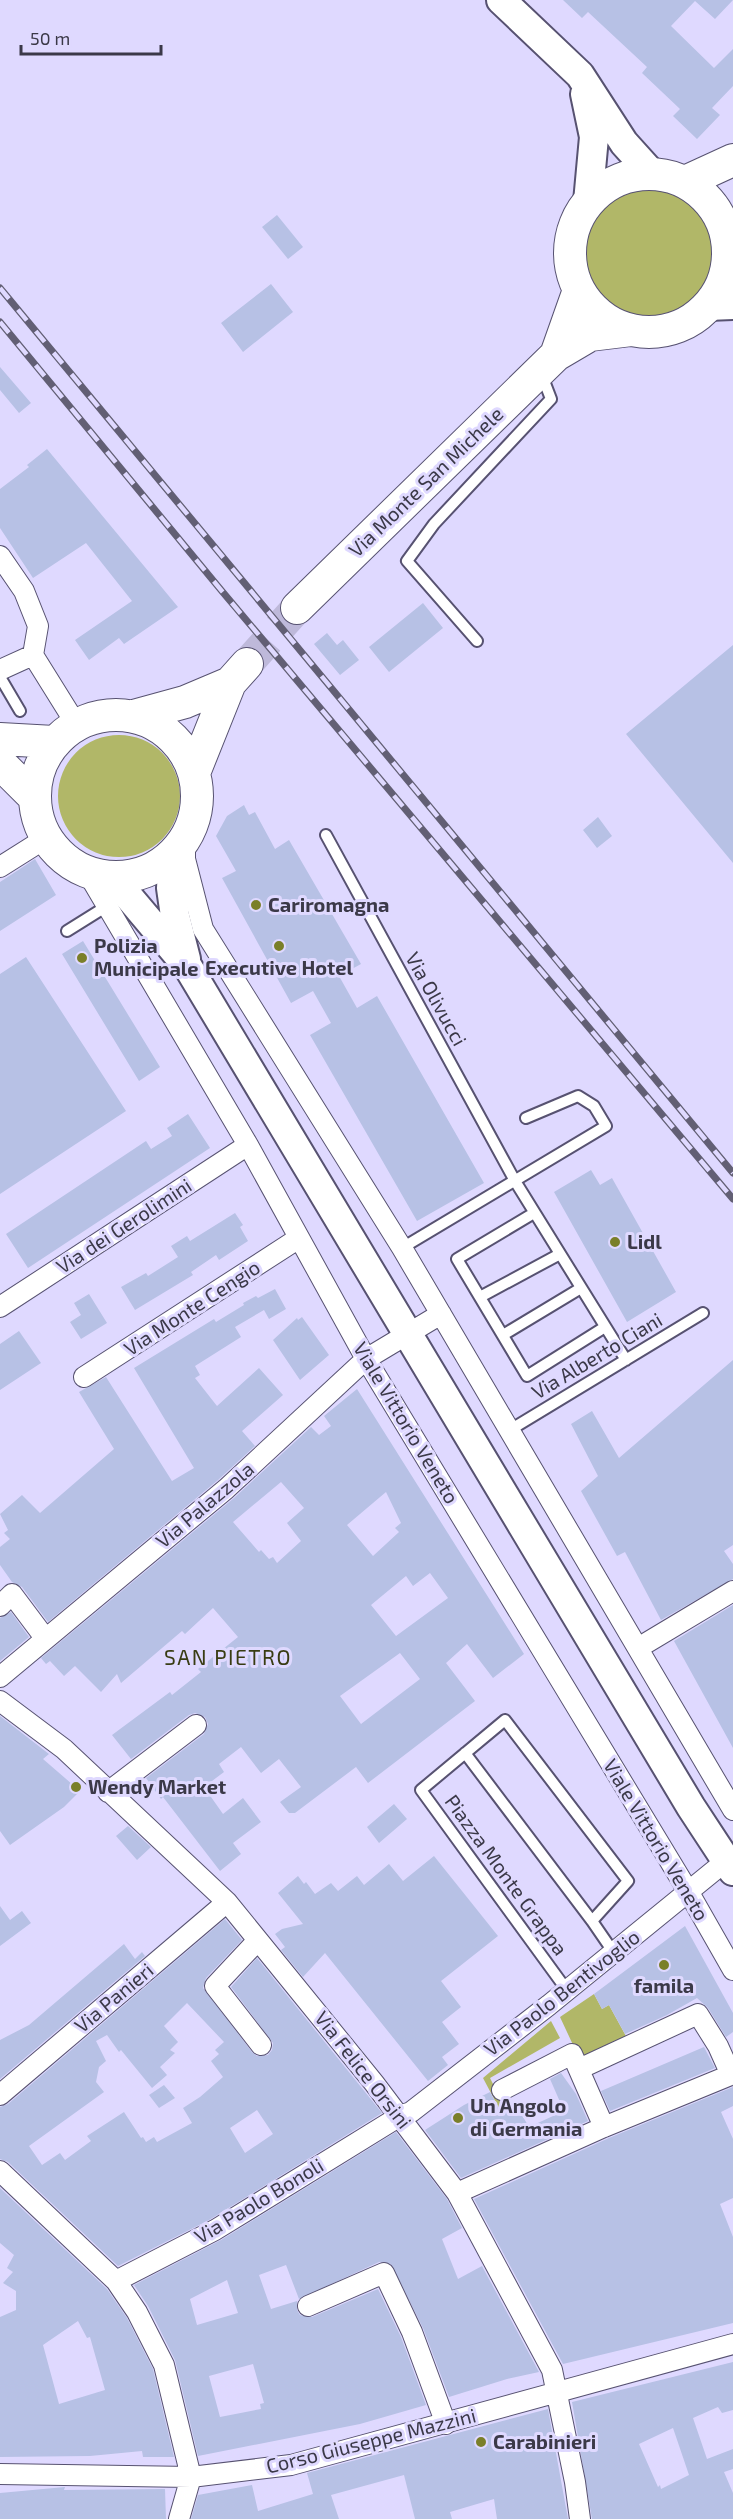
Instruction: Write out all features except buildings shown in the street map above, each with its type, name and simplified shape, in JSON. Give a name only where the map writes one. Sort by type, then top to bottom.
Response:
[{"type":"main road","points":[[501,0],[580,75],[624,143],[652,174]]},
{"type":"main road","points":[[580,75],[594,137],[588,202]]},
{"type":"main road","points":[[685,182],[733,160]]},
{"type":"main road","points":[[727,236],[705,197],[685,182],[669,176],[652,174],[628,177],[606,186],[588,202],[576,223],[570,246],[572,270],[579,290],[593,308],[610,322],[632,330],[665,331],[721,306],[721,287],[728,265],[727,236],[733,179]]},
{"type":"main road","name":"Via Monte San Michele","points":[[548,363],[579,290]]},
{"type":"main road","name":"Via Monte San Michele","points":[[297,608],[548,363],[591,335],[632,330]]},
{"type":"main road","points":[[134,716],[185,702],[238,674],[194,773]]},
{"type":"main road","points":[[188,967],[171,888],[179,847],[194,819],[198,796],[194,773],[186,753],[172,736],[154,723],[134,716],[114,714],[94,717],[65,733],[43,758],[36,777],[34,797],[38,819],[46,838],[64,858],[102,885],[188,967],[730,1869]]},
{"type":"main road","points":[[0,739],[65,733]]},
{"type":"main road","points":[[0,763],[34,797]]},
{"type":"main road","points":[[102,885],[155,867],[179,847]]},
{"type":"street","points":[[0,556],[24,591],[38,626],[33,655],[65,733]]},
{"type":"street","points":[[0,670],[33,655]]},
{"type":"street","points":[[0,867],[46,838]]},
{"type":"street","points":[[179,847],[185,859],[203,929],[402,1248],[733,1810]]},
{"type":"street","name":"Viale Vittorio Veneto","points":[[102,885],[366,1359],[688,1891],[733,1970]]},
{"type":"street","name":"Via dei Gerolimini","points":[[0,1307],[248,1145]]},
{"type":"street","name":"Via Monte Cengio","points":[[84,1377],[299,1238]]},
{"type":"street","name":"Via Palazzola","points":[[0,1677],[226,1489],[366,1359],[441,1314]]},
{"type":"street","points":[[638,1648],[733,1590]]},
{"type":"street","points":[[0,1606],[12,1594],[45,1638]]},
{"type":"street","name":"Via Felice Orsini","points":[[0,1701],[64,1749],[227,1902],[400,2116],[457,2193],[552,2370],[575,2482],[580,2519]]},
{"type":"street","points":[[108,1792],[196,1725]]},
{"type":"street","name":"Via Paolo Bentivoglio","points":[[400,2116],[411,2112],[614,1953],[688,1891],[730,1869]]},
{"type":"street","name":"Via Panieri","points":[[0,2095],[227,1902]]},
{"type":"street","points":[[258,1940],[215,1986],[261,2045]]},
{"type":"street","points":[[457,2193],[604,2127],[732,2075],[718,2046],[698,2014],[579,2069]]},
{"type":"street","points":[[502,2090],[572,2054],[604,2127]]},
{"type":"street","name":"Via Paolo Bonoli","points":[[116,2281],[215,2230],[400,2116]]},
{"type":"street","points":[[0,2170],[116,2281],[137,2312],[164,2365],[191,2477],[179,2519]]},
{"type":"street","points":[[308,2306],[384,2273],[412,2332],[446,2424]]},
{"type":"street","name":"Corso Giuseppe Mazzini","points":[[0,2474],[191,2477],[291,2465],[733,2344]]},
{"type":"lane","points":[[477,641],[407,561],[434,524],[551,399],[548,363]]},
{"type":"lane","points":[[0,677],[20,711]]},
{"type":"lane","name":"Via Olivucci","points":[[326,835],[515,1181],[626,1360]]},
{"type":"lane","points":[[67,931],[102,885]]},
{"type":"lane","points":[[402,1248],[606,1126],[594,1106],[578,1096],[526,1118]]},
{"type":"lane","points":[[534,1213],[457,1259],[527,1376],[605,1327]]},
{"type":"lane","points":[[480,1297],[560,1254]]},
{"type":"lane","points":[[503,1335],[581,1288]]},
{"type":"lane","name":"Via Alberto Ciani","points":[[510,1430],[703,1313]]},
{"type":"lane","name":"Piazza Monte Grappa","points":[[566,1989],[421,1790],[505,1720],[628,1881],[592,1921]]},
{"type":"lane","points":[[465,1753],[614,1953]]},
{"type":"green space","points":[[649,186],[675,191],[696,206],[711,227],[716,253],[711,279],[696,300],[675,315],[649,320],[623,315],[602,300],[587,279],[582,253],[587,227],[602,206],[623,191]]},
{"type":"green space","points":[[119,735],[142,740],[153,745],[162,753],[170,762],[175,773],[180,796],[175,819],[170,830],[162,839],[153,847],[142,852],[119,857],[96,852],[85,847],[76,839],[68,830],[63,819],[58,796],[63,773],[68,762],[76,753],[85,745],[96,740]]},
{"type":"green space","points":[[594,1994],[602,2009],[609,2005],[627,2038],[581,2062],[560,2017]]},
{"type":"green space","points":[[551,2021],[560,2038],[490,2078],[506,2110],[501,2112],[483,2078]]},
{"type":"tunnel","points":[[247,664],[297,608]]},
{"type":"railway","points":[[0,288],[733,1173]]},
{"type":"railway","points":[[0,322],[221,590],[733,1199]]},
{"type":"place","name":"Cariromagna","points":[[256,905]]},
{"type":"place","name":"Executive Hotel","points":[[279,946]]},
{"type":"place","name":"Polizia Municipale","points":[[82,958]]},
{"type":"place","name":"Lidl","points":[[615,1242]]},
{"type":"place","name":"Wendy Market","points":[[76,1787]]},
{"type":"place","name":"famila","points":[[664,1965]]},
{"type":"place","name":"Un Angolo di Germania","points":[[458,2118]]},
{"type":"place","name":"Carabinieri","points":[[481,2442]]},
{"type":"district","name":"SAN PIETRO","points":[[228,1658]]}]
